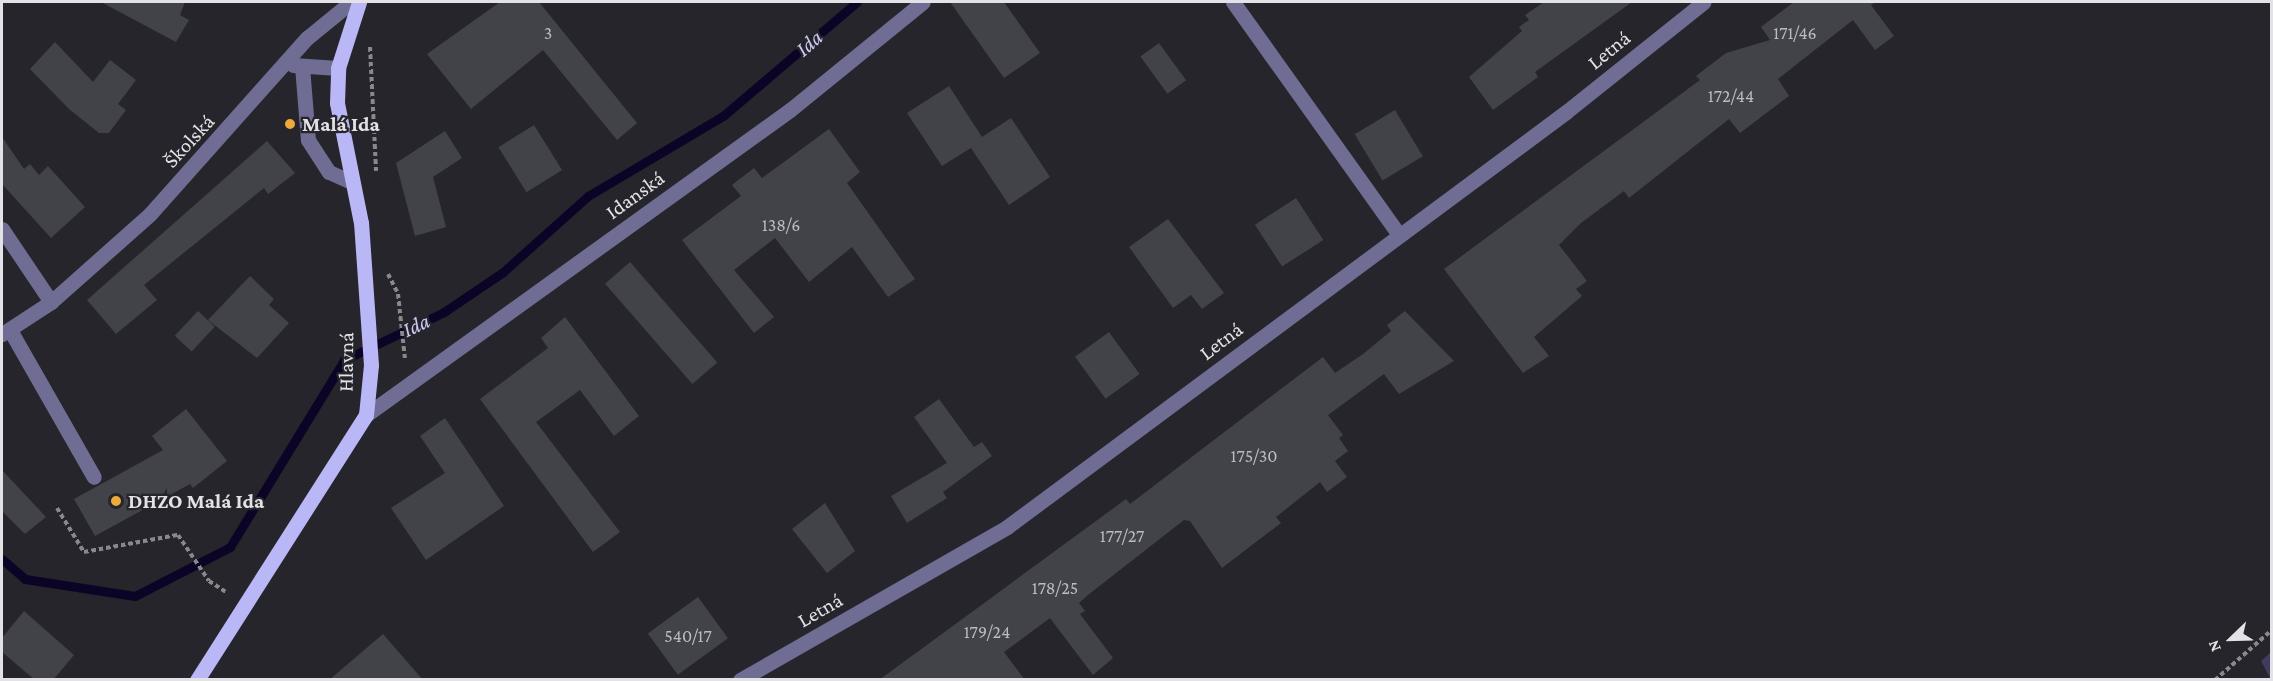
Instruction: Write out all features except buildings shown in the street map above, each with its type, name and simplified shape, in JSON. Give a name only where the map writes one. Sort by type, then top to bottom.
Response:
[{"type":"main road","name":"Hlavná","points":[[197,680],[366,415],[371,365],[362,224],[349,181],[341,140],[338,68],[359,2]]},
{"type":"street","name":"Školská","points":[[6,332],[51,302],[150,214],[295,65],[307,38],[351,2]]},
{"type":"street","name":"Idanská","points":[[366,415],[790,110],[923,2]]},
{"type":"street","points":[[1233,2],[1400,235]]},
{"type":"street","name":"Letná","points":[[740,680],[1007,527],[1400,235],[1704,2]]},
{"type":"street","points":[[338,68],[295,65],[301,112],[308,140],[329,172],[349,181]]},
{"type":"street","points":[[2,229],[51,302]]},
{"type":"street","points":[[6,332],[94,477]]},
{"type":"path","points":[[370,39],[377,182]]},
{"type":"path","points":[[384,264],[398,294],[405,359]]},
{"type":"path","points":[[57,508],[84,552],[178,535],[210,581]]},
{"type":"path","points":[[2215,680],[2271,630]]},
{"type":"shaded area","points":[[2271,652],[2272,679],[2271,680],[2261,661]]},
{"type":"waterway","name":"Ida","points":[[2,559],[25,579],[135,596],[230,547],[344,360],[444,312],[503,272],[588,196],[723,116],[857,2]]},
{"type":"place","name":"Malá Ida","points":[[290,124]]},
{"type":"place","name":"DHZO Malá Ida","points":[[116,501]]}]
